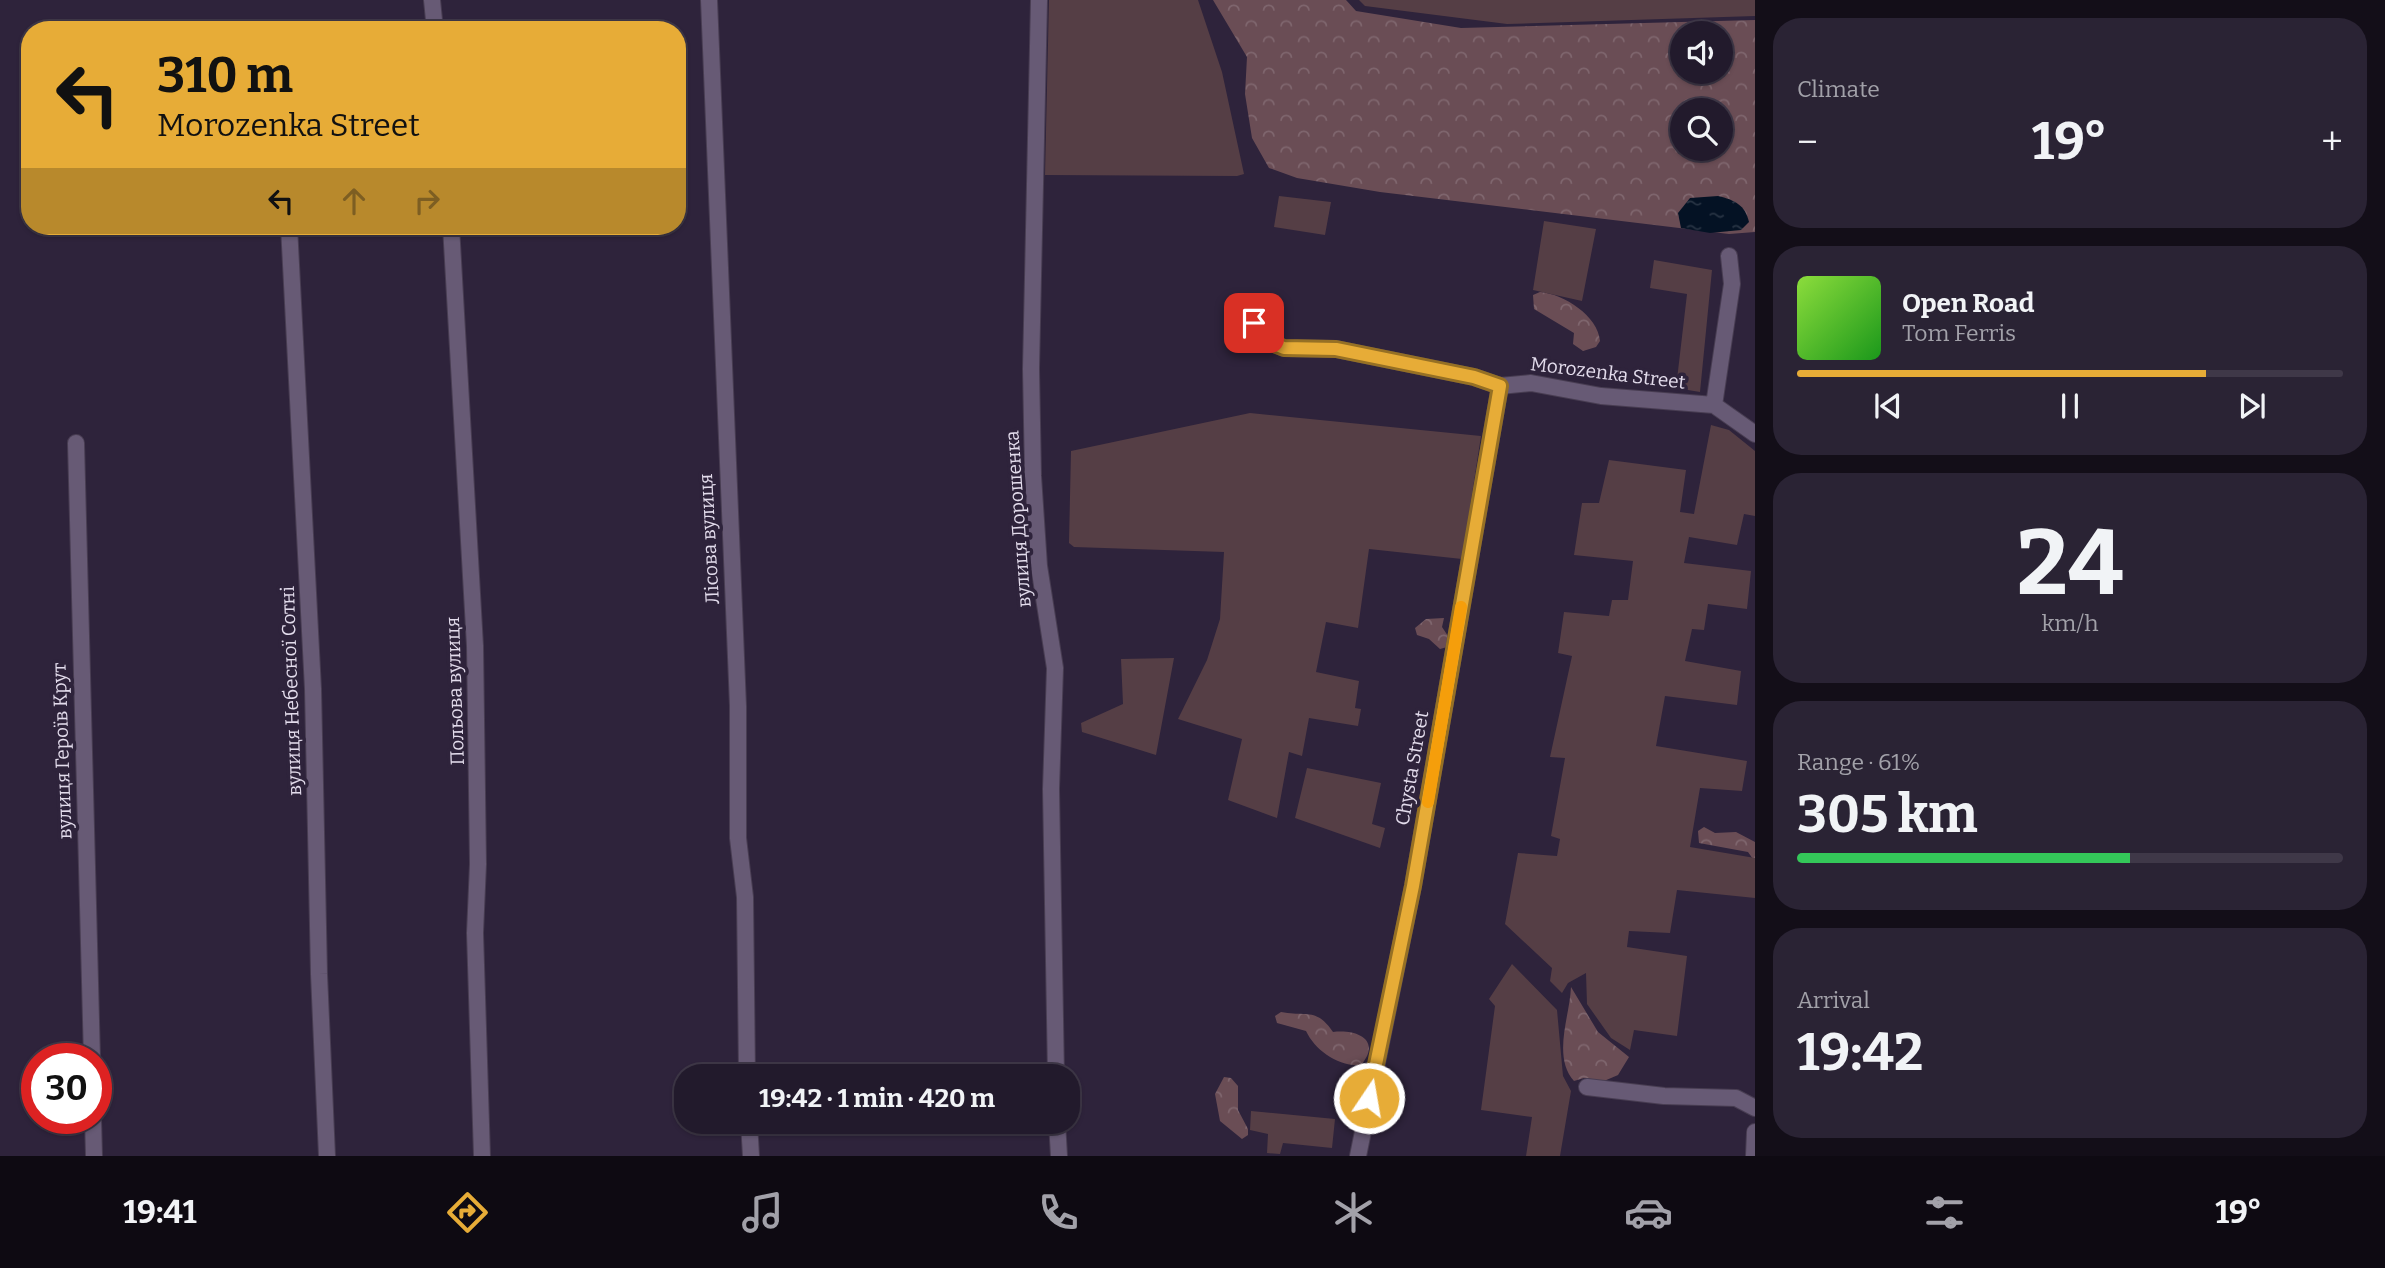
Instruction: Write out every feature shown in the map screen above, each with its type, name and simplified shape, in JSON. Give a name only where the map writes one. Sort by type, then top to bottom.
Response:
[{"type":"street","points":[[432,0],[434,21]]},
{"type":"street","name":"Лісова вулиця","points":[[709,0],[738,706],[738,838],[745,897],[747,1064]]},
{"type":"street","name":"вулиця Дорошенка","points":[[1039,0],[1031,369],[1032,477],[1039,566],[1055,668],[1051,789],[1056,1064]]},
{"type":"street","name":"вулиця Небесної Сотні","points":[[289,235],[313,690],[319,974],[327,1156]]},
{"type":"street","name":"Польова вулиця","points":[[452,235],[475,646],[478,759],[476,984],[482,1156]]},
{"type":"street","points":[[1729,256],[1732,284],[1714,405],[1755,434]]},
{"type":"street","name":"Morozenka Street","points":[[1254,323],[1264,340],[1284,348],[1336,349],[1474,377],[1500,386],[1531,383],[1601,396],[1714,405]]},
{"type":"street","name":"Chysta Street","points":[[1358,1156],[1413,886],[1500,386]]},
{"type":"street","name":"вулиця Героїв Крут","points":[[76,443],[92,1043]]},
{"type":"street","points":[[1587,1087],[1664,1096],[1736,1098],[1755,1108]]},
{"type":"street","points":[[1754,1156],[1755,1132]]},
{"type":"street","points":[[93,1134],[94,1156]]},
{"type":"street","points":[[750,1134],[751,1156]]},
{"type":"street","points":[[1058,1134],[1059,1156]]},
{"type":"green space","points":[[1213,0],[1346,0],[1356,11],[1461,28],[1670,22],[1670,84],[1733,84],[1733,21],[1718,21],[1755,20],[1755,232],[1729,234],[1380,192],[1297,178],[1269,168],[1252,138],[1245,94],[1247,57]]},
{"type":"green space","points":[[1540,292],[1569,302],[1586,315],[1598,332],[1600,341],[1596,347],[1583,351],[1573,344],[1574,333],[1534,309],[1533,295]]},
{"type":"green space","points":[[1444,618],[1442,627],[1448,636],[1447,647],[1440,649],[1429,639],[1417,635],[1415,628],[1426,619]]},
{"type":"green space","points":[[1704,827],[1715,833],[1736,832],[1755,842],[1755,862],[1748,852],[1699,843],[1698,831]]},
{"type":"green space","points":[[1571,987],[1598,1032],[1629,1057],[1618,1075],[1604,1081],[1584,1078],[1574,1081],[1568,1071],[1563,1048]]},
{"type":"green space","points":[[1281,1012],[1310,1014],[1321,1019],[1333,1032],[1350,1032],[1364,1038],[1369,1049],[1367,1056],[1361,1065],[1352,1065],[1328,1056],[1315,1045],[1306,1031],[1277,1023],[1275,1016]]},
{"type":"green space","points":[[1224,1077],[1231,1078],[1238,1086],[1238,1110],[1248,1129],[1248,1135],[1242,1139],[1220,1121],[1215,1094]]},
{"type":"shaded area","points":[[1049,0],[1198,0],[1222,72],[1244,174],[1045,175]]},
{"type":"shaded area","points":[[1359,0],[1755,0],[1755,16],[1507,24],[1365,6]]},
{"type":"shaded area","points":[[1279,196],[1331,202],[1325,235],[1274,227]]},
{"type":"shaded area","points":[[1544,221],[1596,229],[1582,301],[1533,290]]},
{"type":"shaded area","points":[[1654,260],[1712,270],[1700,392],[1676,388],[1687,294],[1650,288]]},
{"type":"shaded area","points":[[1250,413],[1481,436],[1462,559],[1369,549],[1358,628],[1326,622],[1316,672],[1359,681],[1355,708],[1361,709],[1358,726],[1309,718],[1302,756],[1289,752],[1277,818],[1228,800],[1242,739],[1178,719],[1207,660],[1220,619],[1224,552],[1074,547],[1069,543],[1071,451]]},
{"type":"shaded area","points":[[1711,425],[1729,430],[1755,451],[1755,516],[1744,514],[1737,545],[1689,537],[1684,563],[1751,571],[1747,609],[1708,604],[1704,630],[1692,629],[1685,661],[1741,671],[1737,705],[1665,696],[1656,746],[1747,761],[1742,791],[1700,788],[1690,847],[1755,858],[1755,898],[1677,890],[1670,933],[1629,931],[1627,947],[1687,956],[1677,1036],[1634,1030],[1630,1050],[1611,1038],[1587,1004],[1586,973],[1568,983],[1562,993],[1550,981],[1552,968],[1505,924],[1518,853],[1557,856],[1560,839],[1551,836],[1565,758],[1550,757],[1572,656],[1558,653],[1564,612],[1609,616],[1612,600],[1628,600],[1633,561],[1574,555],[1582,503],[1599,503],[1609,460],[1686,470],[1680,512],[1694,514]]},
{"type":"shaded area","points":[[1174,658],[1156,755],[1082,732],[1081,723],[1123,704],[1121,659]]},
{"type":"shaded area","points":[[1307,768],[1381,783],[1372,824],[1385,828],[1380,848],[1295,818]]},
{"type":"shaded area","points":[[1512,964],[1557,1010],[1563,1076],[1571,1091],[1560,1156],[1526,1156],[1532,1117],[1481,1110],[1495,1006],[1489,999]]},
{"type":"shaded area","points":[[1251,1111],[1335,1119],[1332,1148],[1283,1143],[1280,1154],[1267,1153],[1268,1134],[1250,1130]]},
{"type":"water","points":[[1718,196],[1734,202],[1745,211],[1749,222],[1741,230],[1710,233],[1681,228],[1678,213],[1690,198]]},
{"type":"slow traffic","points":[[1428,802],[1461,607]]},
{"type":"route","points":[[1254,323],[1264,340],[1284,348],[1336,349],[1474,377],[1500,386],[1413,886],[1369,1098]]}]
